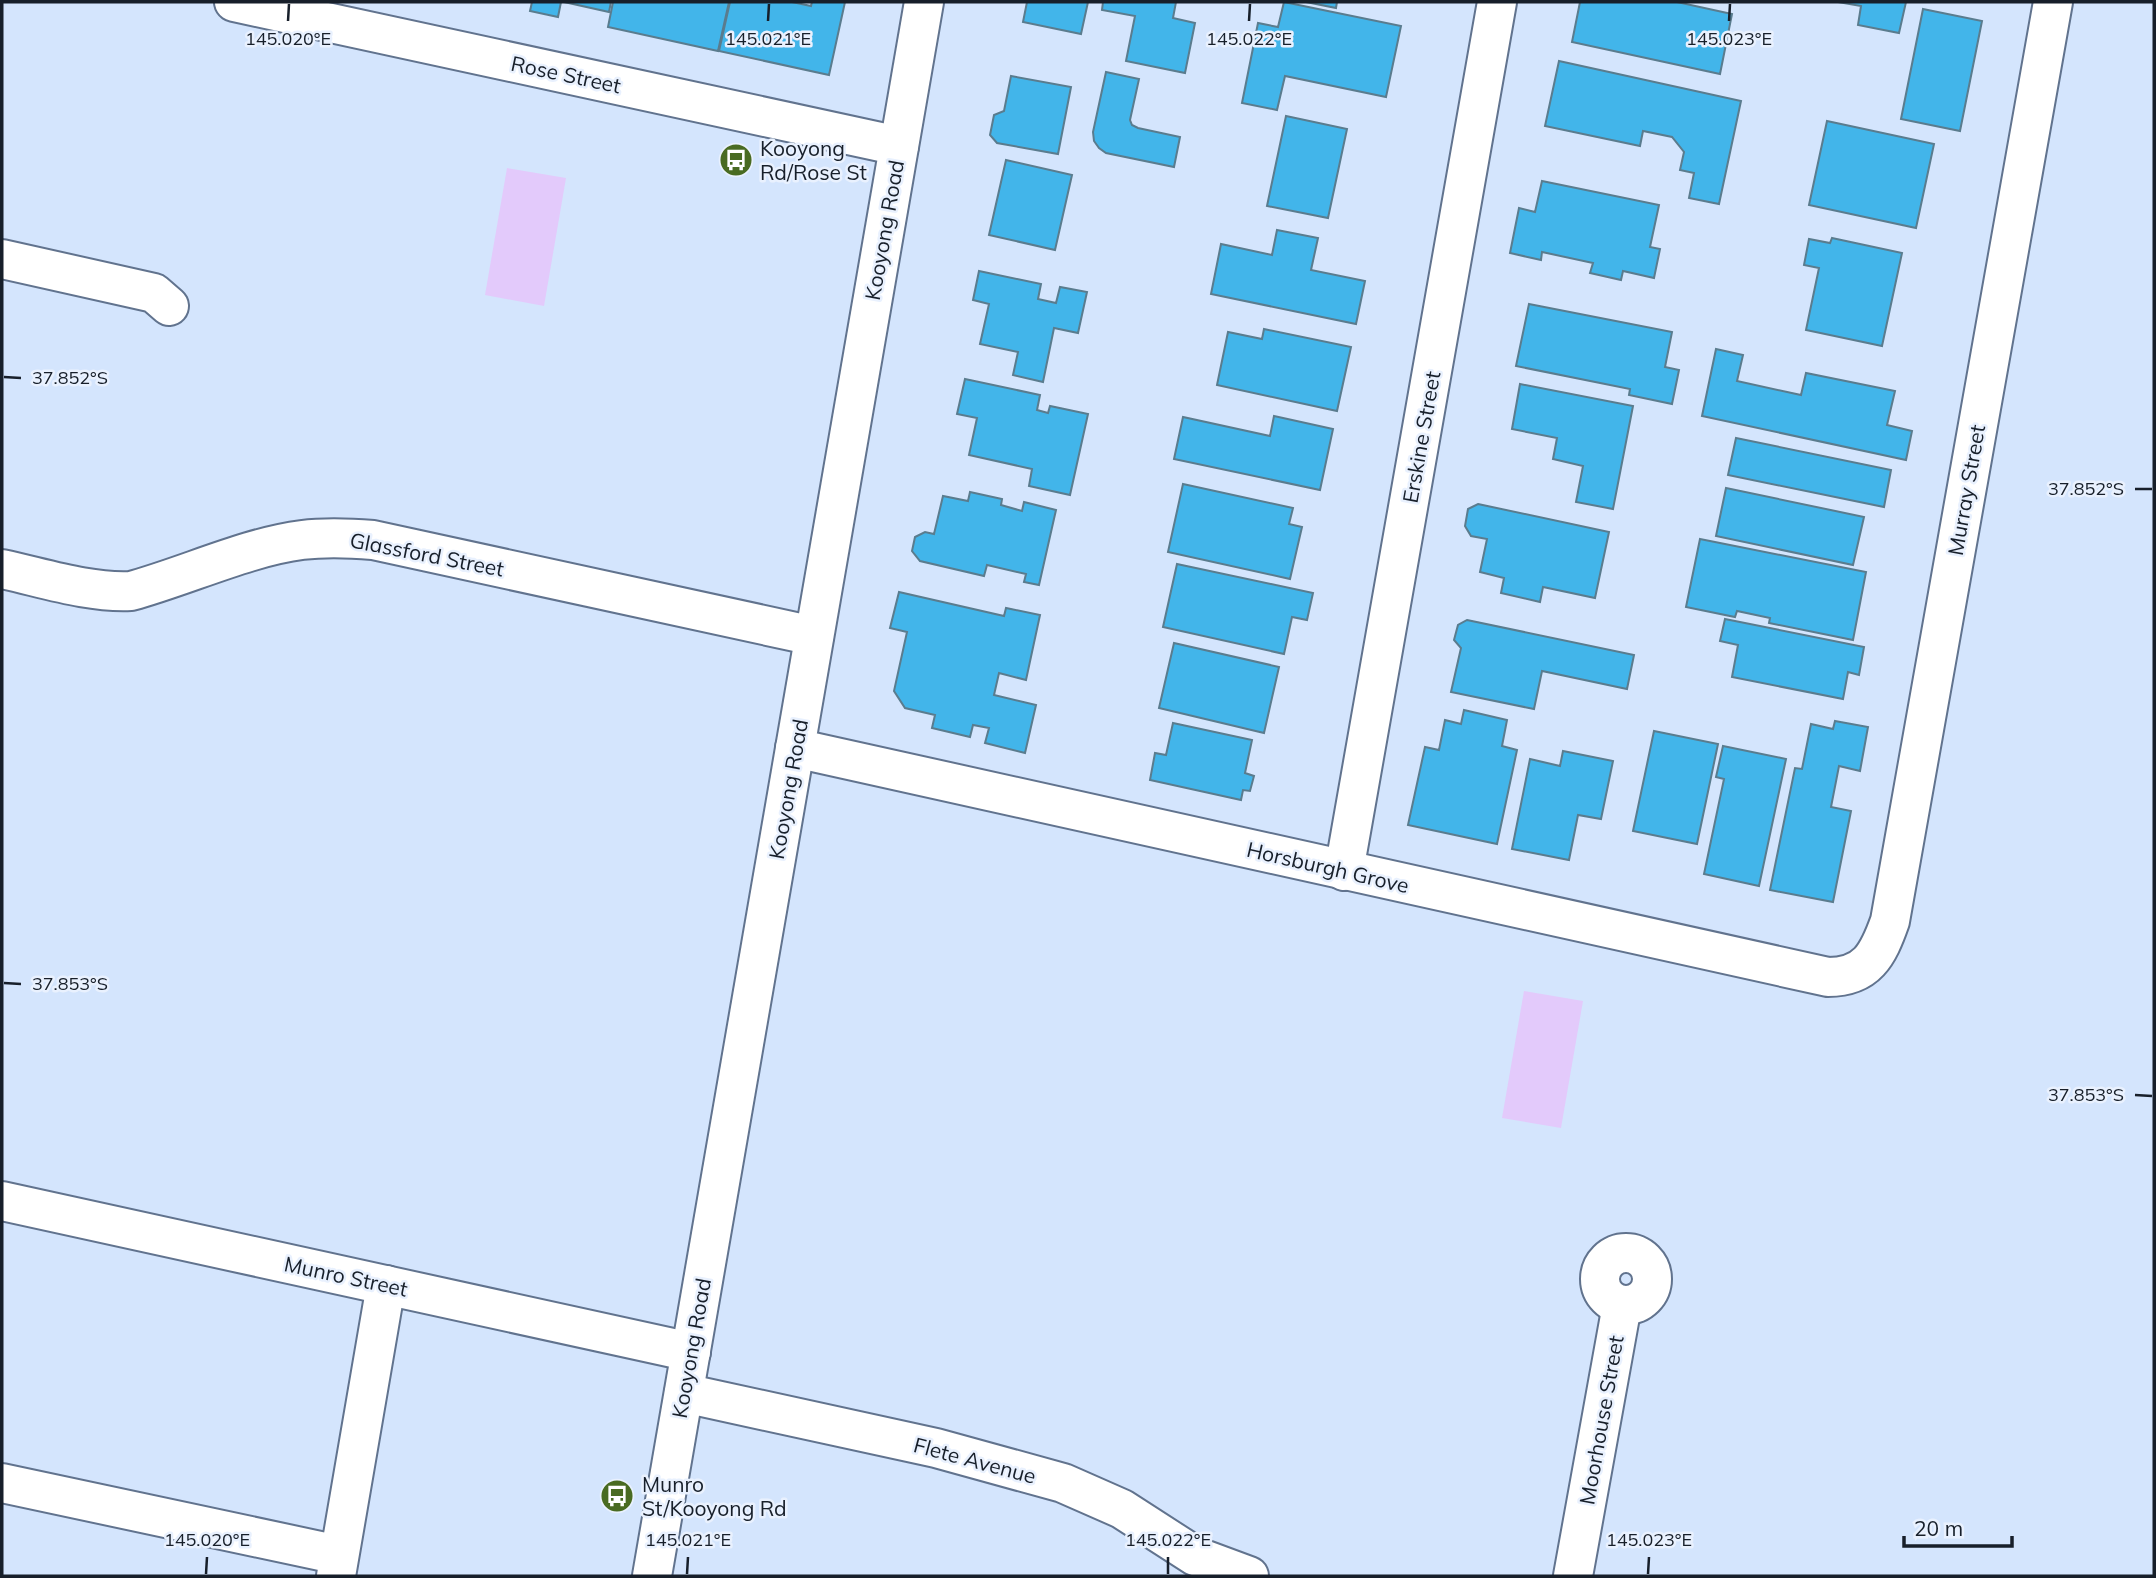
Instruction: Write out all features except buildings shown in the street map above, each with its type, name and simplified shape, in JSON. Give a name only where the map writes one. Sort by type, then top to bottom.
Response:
[{"type":"street","name":"Rose Street","points":[[234,2],[899,146]]},
{"type":"street","name":"Kooyong Road","points":[[652,1576],[924,2]]},
{"type":"street","name":"Erskine Street","points":[[1344,871],[1497,2]]},
{"type":"street","name":"Murray Street","points":[[1860,970],[1883,941],[1890,921],[2053,2]]},
{"type":"street","points":[[2,260],[154,293],[169,306]]},
{"type":"street","name":"Glassford Street","points":[[2,569],[87,588],[112,592],[131,591],[270,547],[300,540],[350,538],[423,550],[814,636]]},
{"type":"street","name":"Horsburgh Grove","points":[[795,748],[1828,977],[1845,977],[1860,970]]},
{"type":"street","name":"Munro Street","points":[[2,1201],[691,1352]]},
{"type":"street","points":[[2,1483],[337,1566],[386,1285]]},
{"type":"street","name":"Moorhouse Street","points":[[1573,1576],[1622,1305]]},
{"type":"street","name":"Flete Avenue","points":[[684,1393],[936,1448],[1063,1483],[1122,1509],[1195,1556],[1249,1576]]},
{"type":"shaded area","points":[[507,168],[566,178],[544,306],[485,295]]},
{"type":"shaded area","points":[[1524,991],[1583,1001],[1561,1128],[1502,1118]]},
{"type":"place","name":"Kooyong Rd/Rose St","points":[[736,160]]},
{"type":"place","name":"Munro St/Kooyong Rd","points":[[617,1496]]}]
